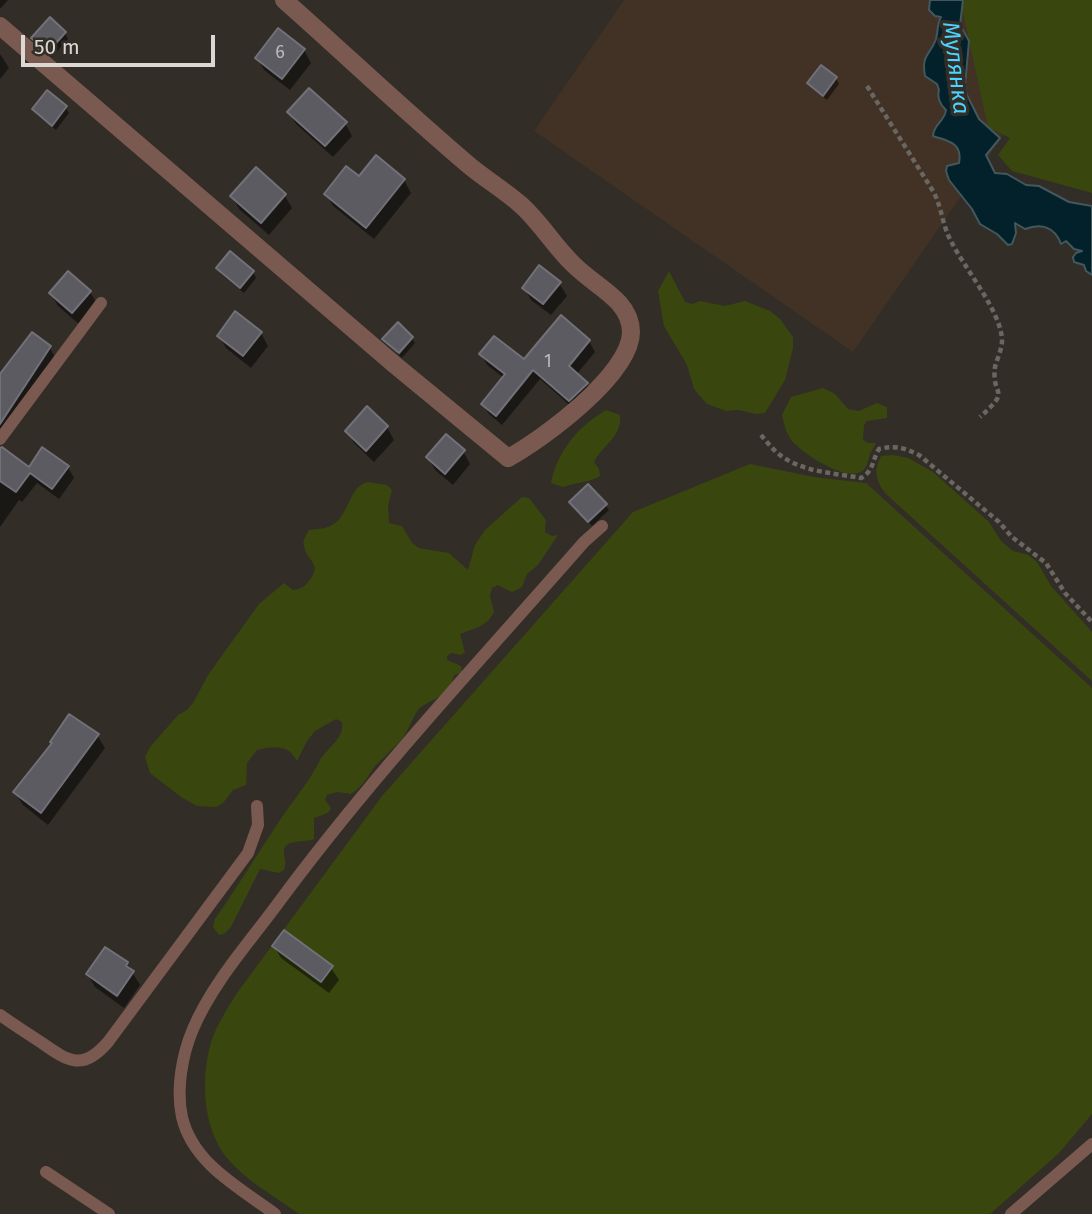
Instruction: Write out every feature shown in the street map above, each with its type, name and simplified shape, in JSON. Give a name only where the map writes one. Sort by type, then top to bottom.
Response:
[{"type":"street","points":[[0,26],[395,365],[508,458],[534,444],[583,404],[617,364],[630,343],[631,330],[626,312],[575,265],[523,207],[470,166],[284,0]]},
{"type":"lane","points":[[0,439],[101,303]]},
{"type":"lane","points":[[275,1214],[206,1161],[195,1149],[187,1133],[182,1115],[181,1077],[192,1030],[215,988],[344,816],[584,542],[602,526]]},
{"type":"lane","points":[[0,1015],[63,1058],[79,1062],[93,1057],[248,853],[258,825],[257,806]]},
{"type":"lane","points":[[1011,1214],[1092,1144]]},
{"type":"lane","points":[[46,1172],[109,1214]]},
{"type":"path","points":[[867,86],[941,205],[949,238],[994,311],[999,325],[1002,342],[995,369],[1000,392],[998,401],[980,417]]},
{"type":"path","points":[[761,435],[779,454],[797,464],[860,478],[872,470],[879,449],[892,446],[919,455],[999,522],[1012,537],[1038,555],[1065,593],[1092,622]]},
{"type":"shaded area","points":[[624,0],[1026,0],[1074,33],[853,352],[534,131]]},
{"type":"green space","points":[[965,0],[1092,0],[1092,193],[1012,171],[998,155],[1010,138],[988,127],[962,8]]},
{"type":"green space","points":[[669,271],[685,302],[692,304],[700,301],[725,306],[745,301],[770,311],[780,319],[793,337],[785,380],[765,413],[726,411],[707,404],[694,389],[687,365],[664,326],[658,291]]},
{"type":"green space","points":[[823,388],[835,394],[848,409],[859,411],[877,403],[887,407],[887,418],[867,421],[864,425],[863,440],[876,443],[866,467],[859,473],[839,471],[816,460],[797,446],[787,432],[782,415],[791,397]]},
{"type":"green space","points":[[606,410],[620,415],[620,423],[615,435],[594,462],[600,476],[563,487],[551,483],[558,460],[570,441],[586,424]]},
{"type":"green space","points":[[881,456],[908,458],[933,472],[989,522],[1001,541],[1013,551],[1028,555],[1037,562],[1051,586],[1092,632],[1092,681],[886,494],[876,471]]},
{"type":"green space","points":[[750,464],[814,477],[866,483],[1092,688],[1092,1114],[1059,1153],[990,1214],[299,1214],[235,1166],[219,1147],[213,1134],[206,1107],[205,1078],[209,1050],[220,1021],[237,993],[382,796],[633,512]]},
{"type":"green space","points":[[368,482],[387,485],[392,490],[388,506],[389,523],[402,526],[412,543],[419,548],[449,553],[468,570],[475,545],[485,530],[522,497],[529,498],[546,520],[545,532],[552,536],[558,535],[538,565],[527,574],[522,587],[512,592],[498,585],[492,588],[490,595],[494,612],[489,620],[460,634],[465,652],[447,656],[447,660],[461,666],[462,673],[454,675],[450,687],[442,695],[419,709],[402,739],[375,766],[357,790],[351,794],[337,792],[327,795],[325,800],[331,808],[328,813],[314,818],[314,839],[287,845],[284,852],[285,867],[279,873],[260,869],[231,927],[219,935],[213,927],[215,919],[322,757],[338,739],[342,722],[336,719],[315,731],[297,761],[294,755],[285,749],[275,747],[257,750],[247,763],[246,785],[233,790],[223,803],[216,807],[197,806],[181,797],[150,773],[145,757],[150,747],[178,715],[193,703],[208,675],[259,604],[284,583],[293,590],[301,588],[313,576],[315,567],[304,544],[309,530],[327,527],[338,521],[357,489]]},
{"type":"water","name":"Мулянка","points":[[930,0],[963,0],[960,25],[969,41],[965,85],[979,119],[1000,138],[986,155],[995,173],[1007,174],[1026,185],[1039,186],[1069,202],[1092,206],[1092,275],[1086,271],[1084,265],[1074,262],[1073,257],[1082,251],[1074,249],[1066,241],[1061,244],[1047,228],[1037,226],[1025,229],[1015,223],[1016,233],[1012,244],[1008,245],[997,234],[980,224],[949,180],[947,166],[959,163],[960,156],[953,143],[933,136],[946,110],[940,101],[937,84],[925,76],[925,59],[934,45],[941,17],[935,16],[929,10]]},
{"type":"building","points":[[50,17],[66,32],[48,52],[31,38]]},
{"type":"building","points":[[278,28],[305,49],[282,79],[255,58]]},
{"type":"building","points":[[821,65],[837,77],[823,96],[807,83]]},
{"type":"building","points":[[309,88],[347,122],[325,146],[287,112]]},
{"type":"building","points":[[47,90],[67,106],[52,126],[32,109]]},
{"type":"building","points":[[376,155],[405,179],[366,228],[324,194],[346,166],[359,176]]},
{"type":"building","points":[[256,167],[286,194],[261,223],[230,196]]},
{"type":"building","points":[[230,251],[254,271],[240,288],[216,268]]},
{"type":"building","points":[[539,265],[561,282],[543,304],[522,288]]},
{"type":"building","points":[[68,271],[91,291],[72,313],[49,293]]},
{"type":"building","points":[[235,311],[262,332],[243,356],[217,336]]},
{"type":"building","points":[[561,315],[590,340],[569,366],[588,383],[569,401],[533,370],[496,416],[481,404],[505,374],[479,354],[494,336],[524,359]]},
{"type":"building","points":[[398,322],[413,337],[399,353],[382,339]]},
{"type":"building","points":[[32,332],[51,346],[0,424],[0,374]]},
{"type":"building","points":[[367,406],[388,426],[366,451],[345,431]]},
{"type":"building","points":[[446,434],[465,450],[445,474],[426,457]]},
{"type":"building","points":[[2,447],[29,467],[42,447],[69,466],[52,489],[30,473],[16,492],[0,481]]},
{"type":"building","points":[[588,484],[607,504],[588,522],[569,502]]},
{"type":"building","points":[[69,714],[99,734],[41,813],[13,792],[52,743],[50,742]]},
{"type":"building","points":[[284,930],[333,966],[321,982],[272,946]]},
{"type":"building","points":[[105,947],[128,962],[126,966],[134,971],[117,996],[86,974]]}]
